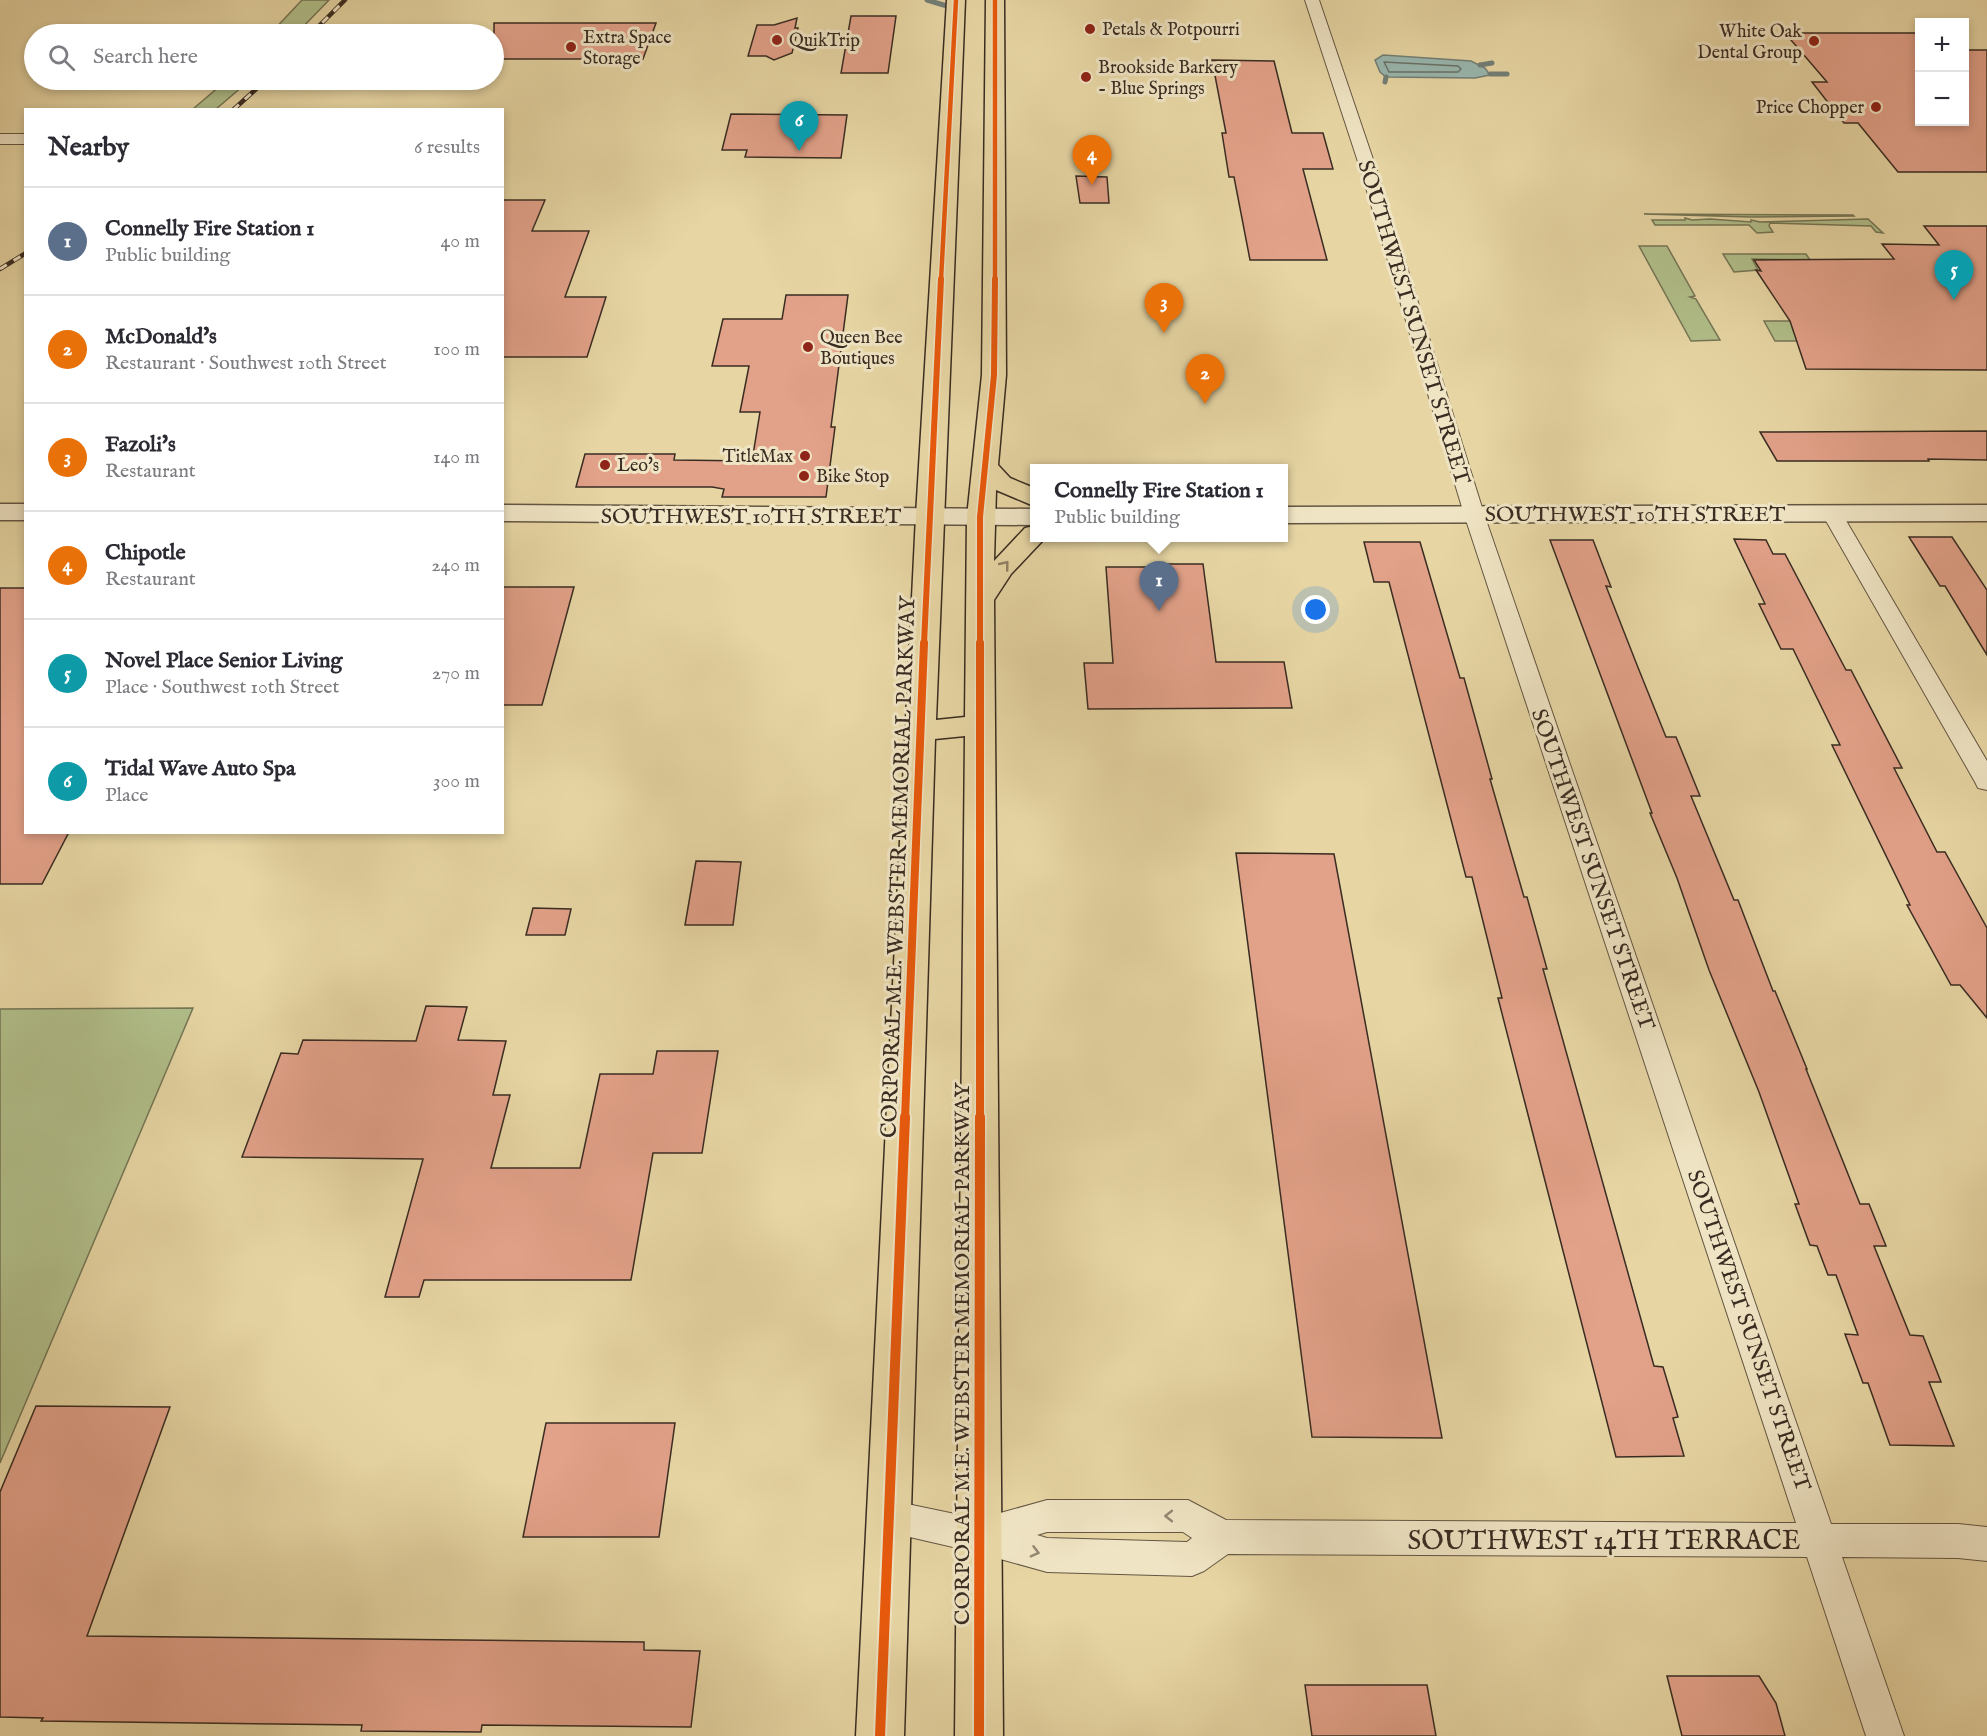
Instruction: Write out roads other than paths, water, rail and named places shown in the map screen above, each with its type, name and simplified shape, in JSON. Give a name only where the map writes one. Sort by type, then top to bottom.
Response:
[{"type":"main road","name":"CORPORAL M.E. WEBSTER MEMORIAL PARKWAY","points":[[979,1736],[980,517],[994,375],[993,236],[999,3]]},
{"type":"main road","name":"CORPORAL M.E. WEBSTER MEMORIAL PARKWAY","points":[[880,1736],[929,516],[954,4]]},
{"type":"main road","points":[[985,467],[1001,483],[1030,496]]},
{"type":"main road","points":[[980,600],[1001,569],[1030,539]]},
{"type":"main road","points":[[920,731],[980,725]]},
{"type":"street","name":"SOUTHWEST SUNSET STREET","points":[[1312,0],[1368,171],[1474,514],[1885,1736]]},
{"type":"street","points":[[0,139],[24,139]]},
{"type":"street","points":[[0,512],[24,512]]},
{"type":"street","points":[[1831,512],[1987,782]]},
{"type":"street","name":"SOUTHWEST 10TH STREET","points":[[504,513],[1030,517]]},
{"type":"street","name":"SOUTHWEST 10TH STREET","points":[[1288,515],[1987,513]]},
{"type":"street","name":"SOUTHWEST 14TH TERRACE","points":[[888,1516],[979,1536],[1047,1555],[1192,1559],[1222,1537],[1958,1541],[1987,1544]]},
{"type":"water","points":[[1383,55],[1471,61],[1485,68],[1490,75],[1475,78],[1386,77],[1380,72],[1375,60]]},
{"type":"waterway","points":[[927,0],[947,6]]},
{"type":"waterway","points":[[1480,65],[1492,63]]},
{"type":"waterway","points":[[1490,74],[1507,74]]},
{"type":"waterway","points":[[1385,82],[1386,77]]},
{"type":"railway","points":[[321,24],[345,0]]},
{"type":"railway","points":[[235,108],[255,90]]},
{"type":"railway","points":[[0,269],[24,254]]},
{"type":"place","name":"Petals & Potpourri","points":[[1090,29]]},
{"type":"place","name":"QuikTrip","points":[[777,40]]},
{"type":"place","name":"White Oak Dental Group","points":[[1814,41]]},
{"type":"place","name":"Extra Space Storage","points":[[571,47]]},
{"type":"place","name":"Brookside Barkery - Blue Springs","points":[[1086,77]]},
{"type":"place","name":"Price Chopper","points":[[1876,107]]},
{"type":"place","name":"Tidal Wave Auto Spa","points":[[799,151]]},
{"type":"place","name":"Chipotle","points":[[1092,185]]},
{"type":"place","name":"Novel Place Senior Living","points":[[1954,300]]},
{"type":"place","name":"Fazoli's","points":[[1164,333]]},
{"type":"place","name":"Queen Bee Boutiques","points":[[808,347]]},
{"type":"place","name":"McDonald's","points":[[1205,404]]},
{"type":"place","name":"TitleMax","points":[[805,456]]},
{"type":"place","name":"Leo's","points":[[605,465]]},
{"type":"place","name":"Bike Stop","points":[[804,476]]},
{"type":"place","name":"Connelly Fire Station 1","points":[[1159,611]]}]
